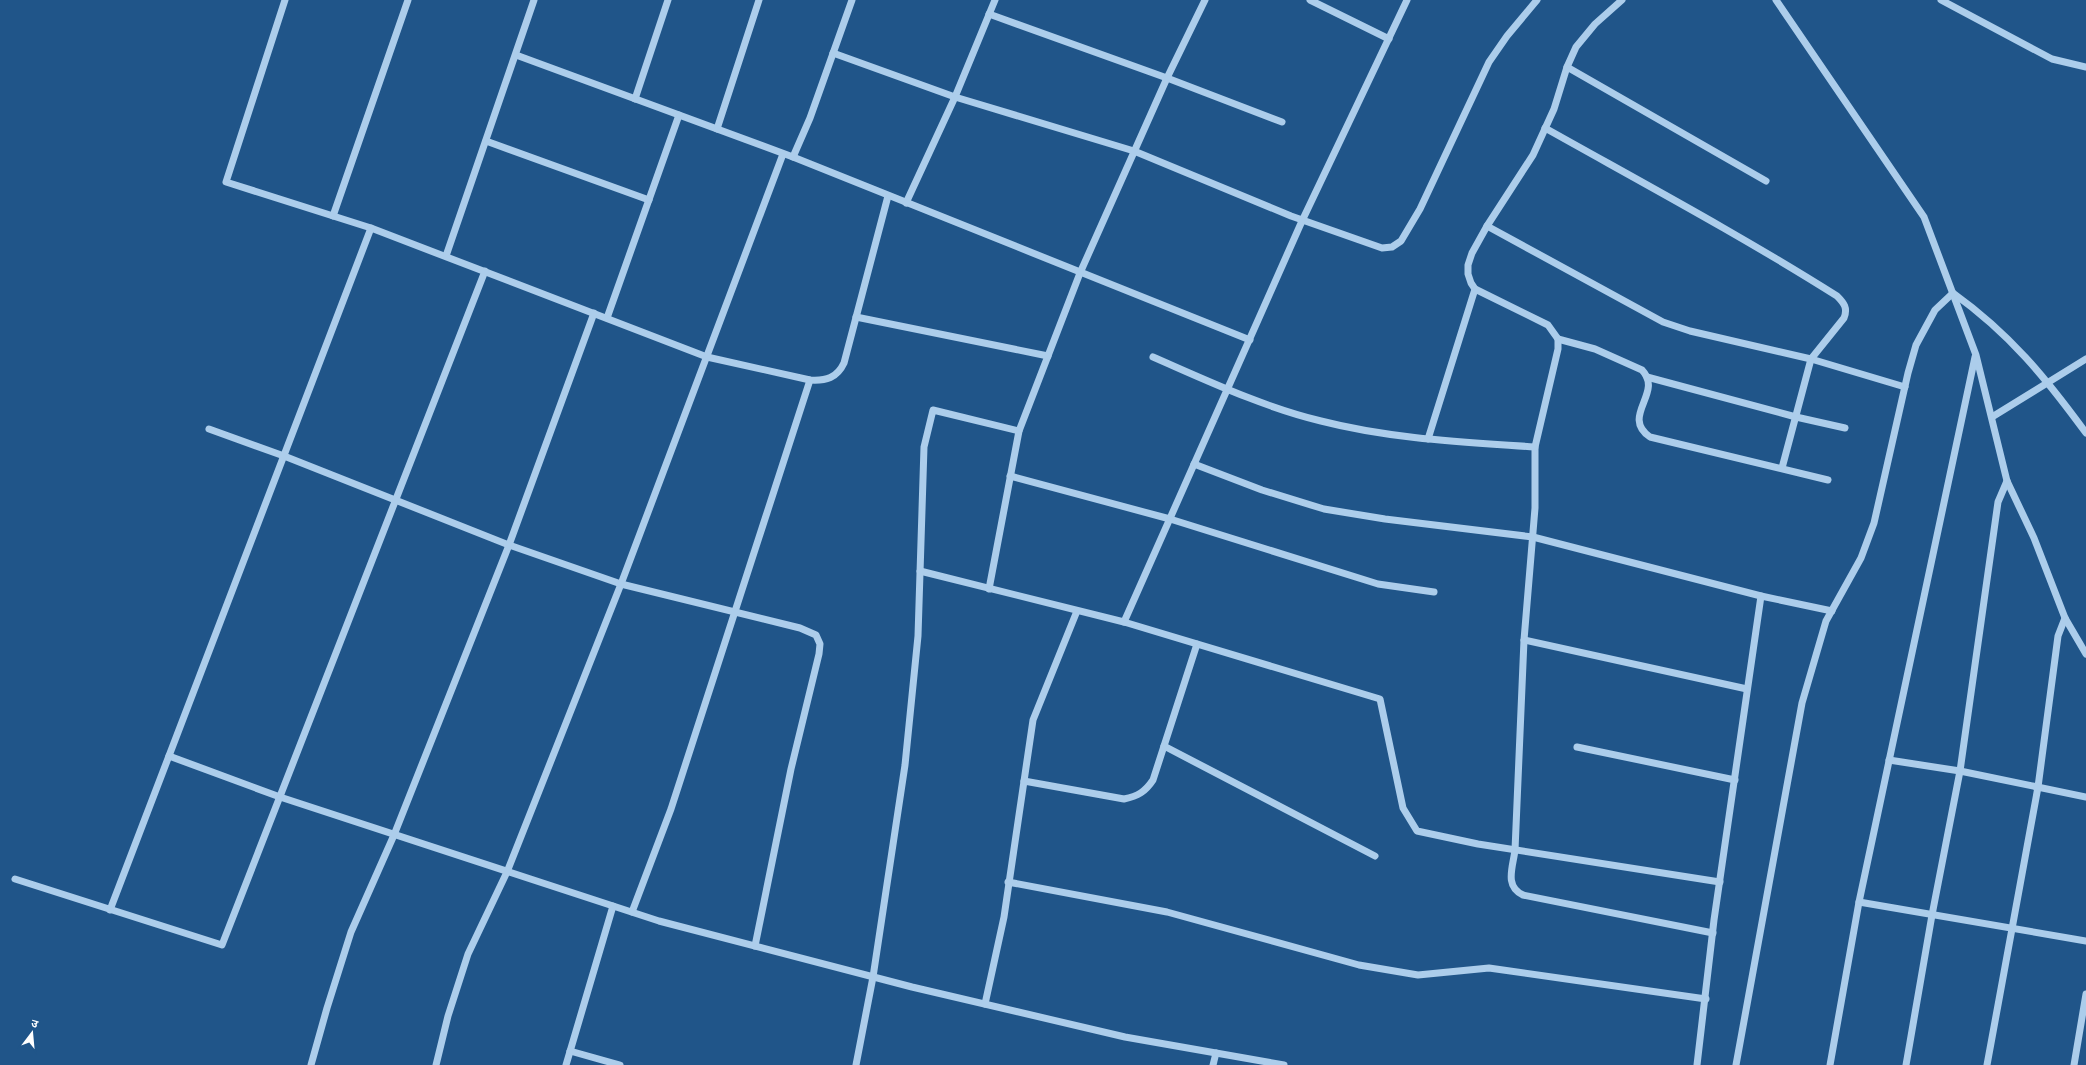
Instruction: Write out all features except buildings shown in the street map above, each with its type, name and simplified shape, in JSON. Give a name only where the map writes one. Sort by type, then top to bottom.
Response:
[{"type":"street","points":[[285,0],[226,182],[371,228],[707,357],[810,380],[821,380],[832,377],[840,371],[844,363],[888,196]]},
{"type":"street","points":[[333,216],[408,0]]},
{"type":"street","points":[[446,256],[534,0]]},
{"type":"street","points":[[635,99],[668,0]]},
{"type":"street","points":[[717,129],[759,0]]},
{"type":"street","points":[[793,157],[810,118],[852,0]]},
{"type":"street","points":[[906,203],[955,97],[995,0]]},
{"type":"street","points":[[989,589],[1019,432],[1080,273],[1134,151],[1205,0]]},
{"type":"street","points":[[1310,0],[1389,39]]},
{"type":"street","points":[[1124,622],[1302,221],[1407,0]]},
{"type":"street","points":[[833,53],[955,97],[1134,151],[1302,221],[1382,248],[1392,247],[1401,241],[1420,209],[1489,62],[1507,36],[1537,0]]},
{"type":"street","points":[[1622,0],[1595,24],[1576,47],[1567,67],[1554,108],[1533,155],[1487,226],[1468,265],[1470,283],[1475,289],[1548,325],[1558,339],[1558,349],[1536,448],[1532,537],[1524,640],[1515,850],[1511,884],[1516,892],[1523,895],[1713,933]]},
{"type":"street","points":[[1776,0],[1924,218],[1976,355],[2008,481],[2034,538],[2065,618],[2086,654]]},
{"type":"street","points":[[1941,0],[2052,59],[2086,67]]},
{"type":"street","points":[[989,14],[1168,78],[1282,122]]},
{"type":"street","points":[[516,55],[793,157],[1250,340]]},
{"type":"street","points":[[1567,67],[1766,181]]},
{"type":"street","points":[[607,318],[679,115]]},
{"type":"street","points":[[1545,128],[1724,228],[1837,296],[1846,307],[1844,318],[1811,359],[1782,468]]},
{"type":"street","points":[[486,141],[649,200]]},
{"type":"street","points":[[436,1065],[448,1016],[468,954],[507,872],[621,584],[783,154]]},
{"type":"street","points":[[1487,226],[1663,322],[1690,331],[1811,359],[1905,387]]},
{"type":"street","points":[[110,910],[371,228]]},
{"type":"street","points":[[15,879],[222,945],[485,271]]},
{"type":"street","points":[[1428,439],[1475,289]]},
{"type":"street","points":[[1952,292],[1979,312],[2012,342],[2048,382],[2086,433]]},
{"type":"street","points":[[1736,1065],[1802,703],[1815,653],[1826,621],[1861,558],[1874,523],[1916,345],[1935,310],[1952,292]]},
{"type":"street","points":[[311,1065],[351,932],[394,835],[509,545],[594,313]]},
{"type":"street","points":[[856,317],[1048,356]]},
{"type":"street","points":[[1558,339],[1595,349],[1642,370],[1647,377],[1648,391],[1638,419],[1640,428],[1650,437],[1828,480]]},
{"type":"street","points":[[1830,1065],[1859,902],[1976,355]]},
{"type":"street","points":[[1153,358],[1227,390],[1321,422],[1428,439],[1536,448]]},
{"type":"street","points":[[1992,417],[2084,361]]},
{"type":"street","points":[[1647,377],[1796,417],[1845,428]]},
{"type":"street","points":[[632,912],[671,809],[810,380]]},
{"type":"street","points":[[856,1065],[873,977],[905,765],[918,636],[924,446],[933,410],[1019,432]]},
{"type":"street","points":[[209,429],[284,456],[509,545],[621,584],[811,632],[816,635],[820,644],[791,769],[755,946]]},
{"type":"street","points":[[1194,464],[1262,490],[1324,509],[1385,519],[1532,537],[1761,596],[1832,611]]},
{"type":"street","points":[[1010,476],[1170,519],[1378,584],[1434,592]]},
{"type":"street","points":[[1906,1065],[1932,915],[1960,771],[1998,502],[2008,481]]},
{"type":"street","points":[[920,571],[1124,622],[1380,699],[1403,808],[1417,831],[1478,844],[1720,882]]},
{"type":"street","points":[[1697,1065],[1713,933],[1761,596]]},
{"type":"street","points":[[985,1004],[1004,917],[1033,720],[1077,611]]},
{"type":"street","points":[[1987,1065],[2038,787],[2058,636],[2065,618]]},
{"type":"street","points":[[1524,640],[1747,689]]},
{"type":"street","points":[[1024,781],[1124,799],[1137,796],[1146,790],[1153,780],[1197,644]]},
{"type":"street","points":[[1164,746],[1375,856]]},
{"type":"street","points":[[1578,747],[1735,780]]},
{"type":"street","points":[[169,756],[394,835],[632,912],[873,977],[1124,1037],[1284,1065]]},
{"type":"street","points":[[1889,760],[1960,771],[2086,797]]},
{"type":"street","points":[[1008,882],[1168,912],[1359,965],[1418,975],[1489,968],[1706,999]]},
{"type":"street","points":[[1859,902],[2086,941]]},
{"type":"street","points":[[566,1065],[613,906]]},
{"type":"street","points":[[2074,1065],[2086,994]]},
{"type":"street","points":[[570,1051],[620,1065]]},
{"type":"street","points":[[1212,1065],[1216,1053]]}]
